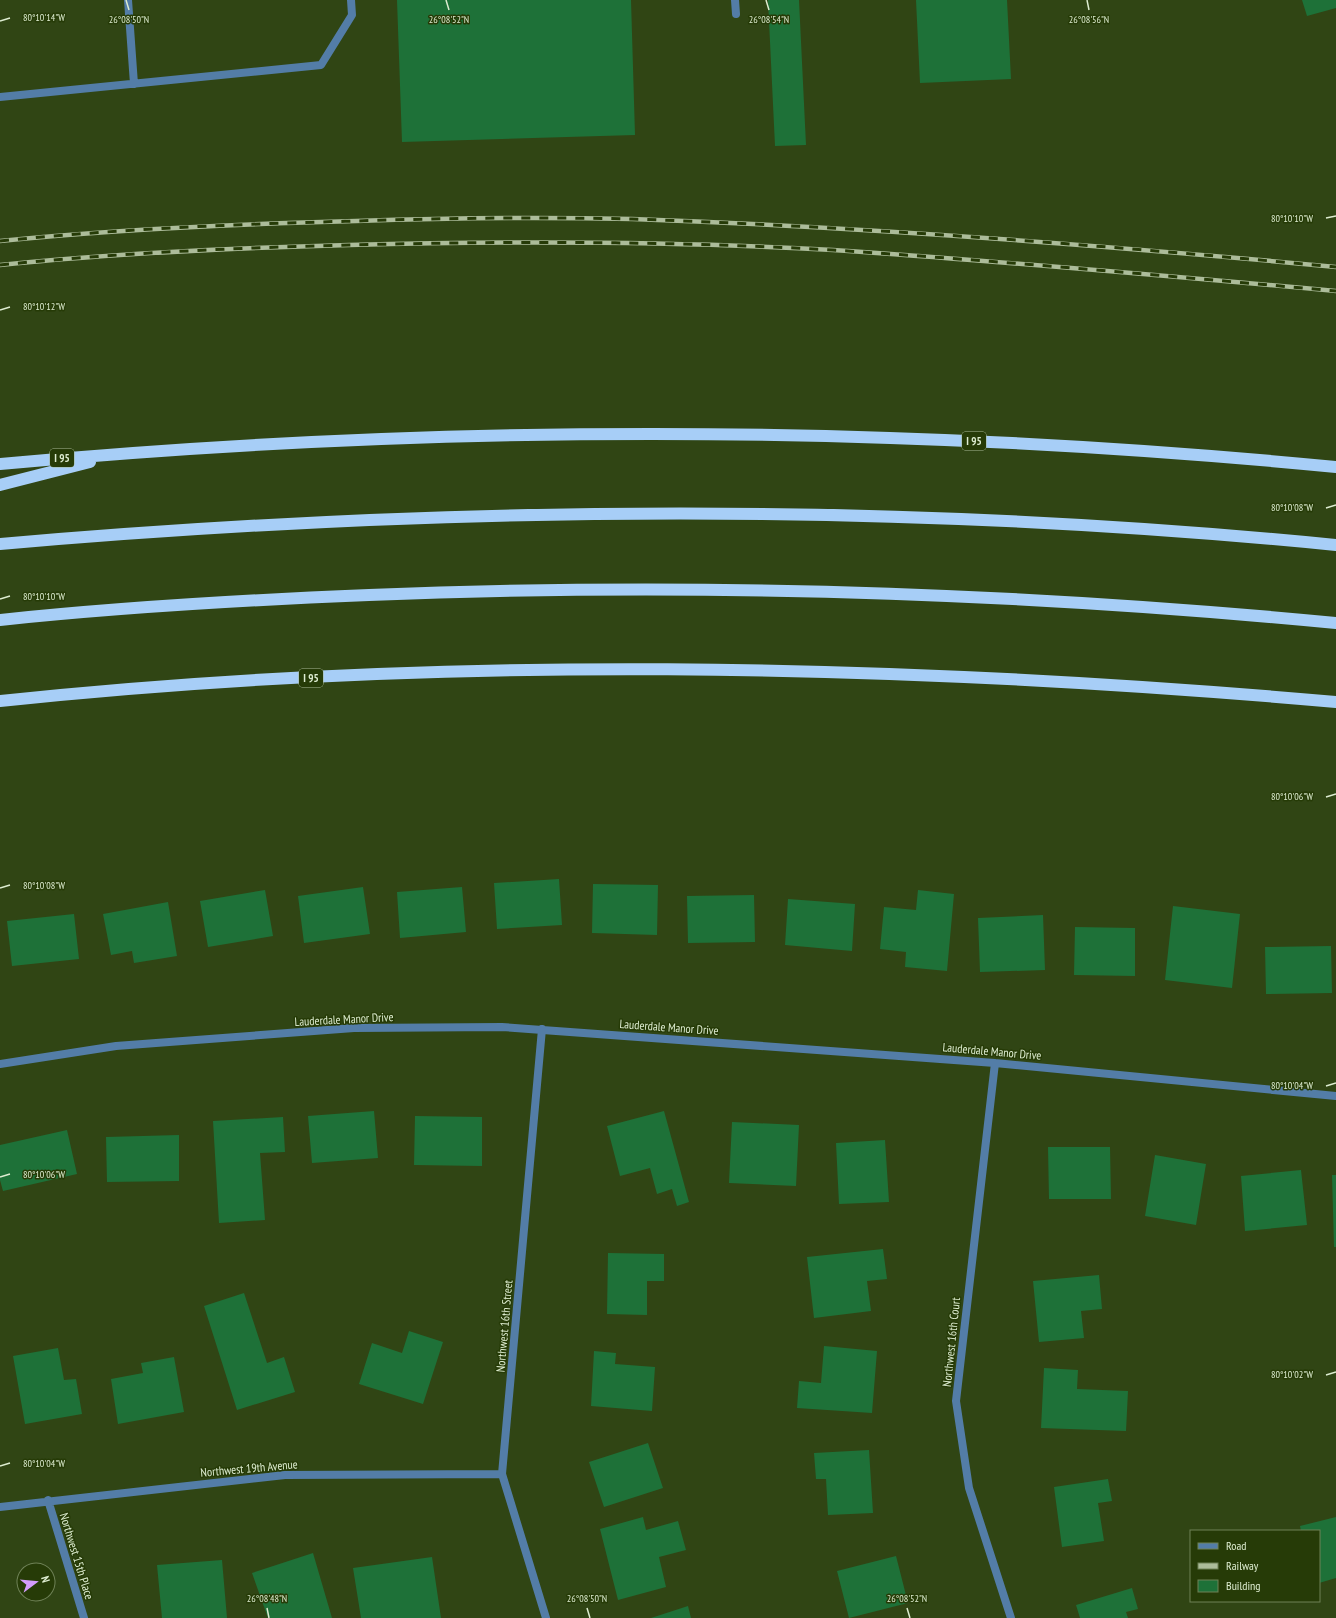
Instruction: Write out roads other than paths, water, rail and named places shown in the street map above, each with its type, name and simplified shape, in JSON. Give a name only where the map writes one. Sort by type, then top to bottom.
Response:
[{"type":"highway","name":"I 95","points":[[0,464],[124,453],[263,445],[611,434],[743,434],[988,441],[1225,457],[1336,467]]},
{"type":"highway","points":[[0,485],[124,453]]},
{"type":"highway","points":[[0,544],[204,528],[415,517],[680,512],[923,517],[1047,522],[1178,531],[1336,545]]},
{"type":"highway","points":[[0,620],[261,600],[500,590],[624,589],[866,592],[989,597],[1235,613],[1336,623]]},
{"type":"highway","name":"I 95","points":[[0,700],[256,680],[397,674],[622,669],[864,673],[1116,685],[1336,702]]},
{"type":"street","points":[[128,0],[134,84]]},
{"type":"street","points":[[0,97],[321,65],[352,15],[351,0]]},
{"type":"street","points":[[735,0],[736,14]]},
{"type":"street","name":"Lauderdale Manor Drive","points":[[0,1064],[116,1046],[346,1029],[502,1027],[995,1063],[1336,1096]]},
{"type":"street","name":"Northwest 16th Street","points":[[542,1029],[502,1474],[546,1618]]},
{"type":"street","name":"Northwest 16th Court","points":[[995,1063],[956,1401],[969,1488],[1011,1618]]},
{"type":"street","name":"Northwest 19th Avenue","points":[[0,1506],[284,1475],[502,1474]]},
{"type":"street","name":"Northwest 15th Place","points":[[48,1500],[84,1618]]},
{"type":"railway","points":[[0,241],[133,230],[267,224],[460,219],[632,219],[720,222],[896,232],[1160,251],[1336,267]]},
{"type":"railway","points":[[0,265],[131,254],[305,246],[470,243],[652,243],[773,247],[896,254],[1336,291]]}]
